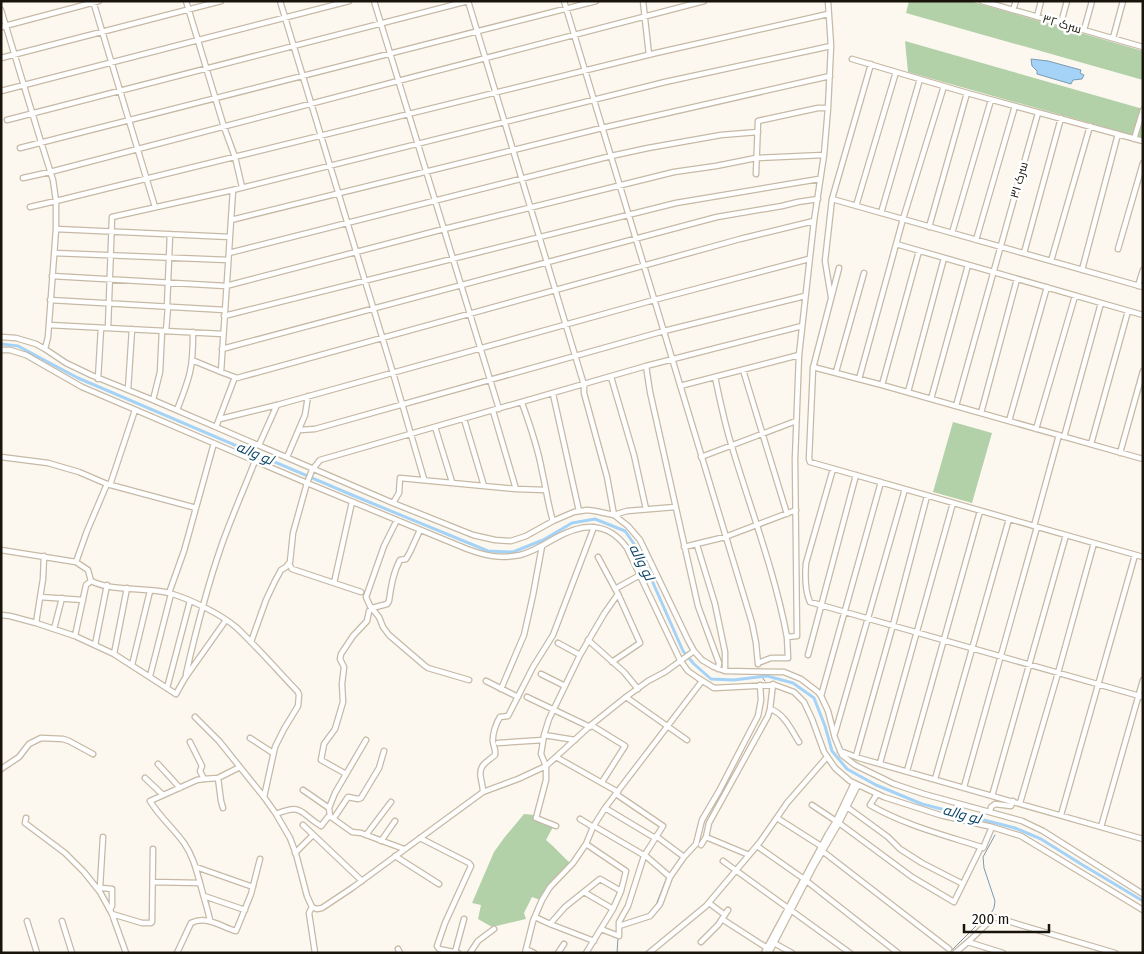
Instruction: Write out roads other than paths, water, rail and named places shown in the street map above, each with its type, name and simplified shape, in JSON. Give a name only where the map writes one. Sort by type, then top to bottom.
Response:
[{"type":"street","points":[[4,26],[99,1]]},
{"type":"street","points":[[186,1],[235,157],[242,187]]},
{"type":"street","points":[[1,58],[221,1]]},
{"type":"street","points":[[280,1],[424,479]]},
{"type":"street","points":[[1,92],[349,1]]},
{"type":"street","points":[[374,1],[480,349],[516,489]]},
{"type":"street","points":[[7,120],[468,1],[576,356],[607,477],[614,515]]},
{"type":"street","points":[[564,1],[752,623],[758,671]]},
{"type":"street","points":[[20,148],[596,1]]},
{"type":"street","points":[[643,1],[649,55]]},
{"type":"street","points":[[23,178],[704,1]]},
{"type":"street","points":[[787,637],[797,636],[795,459],[799,356],[828,108],[831,46],[828,1]]},
{"type":"street","name":"سرک ۳۲","points":[[982,1],[1142,46]]},
{"type":"street","points":[[1013,10],[1016,1]]},
{"type":"street","points":[[1037,17],[1041,1]]},
{"type":"street","points":[[1061,23],[1067,1]]},
{"type":"street","points":[[1084,30],[1092,1]]},
{"type":"street","points":[[1113,38],[1124,1]]},
{"type":"street","points":[[93,2],[155,207]]},
{"type":"street","points":[[1,10],[4,26],[53,180],[56,201],[56,229],[49,325],[45,348]]},
{"type":"street","points":[[30,207],[649,55],[828,14]]},
{"type":"street","points":[[1142,46],[1143,39]]},
{"type":"street","points":[[108,328],[112,217],[233,190],[665,82],[831,46]]},
{"type":"street","points":[[852,59],[991,100],[1143,141]]},
{"type":"street","points":[[831,298],[825,261],[832,199],[871,64]]},
{"type":"street","points":[[856,206],[896,72]]},
{"type":"street","points":[[231,220],[602,128],[830,76]]},
{"type":"street","points":[[880,213],[920,79]]},
{"type":"street","points":[[859,379],[903,219],[944,86]]},
{"type":"street","points":[[929,227],[967,93]]},
{"type":"street","points":[[952,233],[991,100]]},
{"type":"street","points":[[976,240],[1015,106]]},
{"type":"street","points":[[756,174],[758,121],[818,108],[828,108]]},
{"type":"street","points":[[1134,139],[1143,110]]},
{"type":"street","name":"سرک ۳۱","points":[[956,406],[1038,112]]},
{"type":"street","points":[[1024,253],[1060,118]]},
{"type":"street","points":[[1052,261],[1090,126]]},
{"type":"street","points":[[229,253],[611,156],[721,134],[758,132]]},
{"type":"street","points":[[1082,270],[1118,134]]},
{"type":"street","points":[[52,276],[226,286],[674,172],[756,158],[824,155]]},
{"type":"street","points":[[1118,249],[1143,163]]},
{"type":"street","points":[[50,300],[167,307],[225,313],[676,203],[819,180]]},
{"type":"street","points":[[220,372],[233,190]]},
{"type":"street","points":[[222,349],[717,217],[818,199]]},
{"type":"street","points":[[832,199],[1140,286],[1143,270]]},
{"type":"street","points":[[192,360],[237,378],[643,265],[814,221]]},
{"type":"street","points":[[56,229],[230,237]]},
{"type":"street","points":[[153,400],[160,372],[167,307],[170,234]]},
{"type":"street","points":[[896,244],[1143,315]]},
{"type":"street","points":[[882,385],[920,251]]},
{"type":"street","points":[[54,253],[228,260]]},
{"type":"street","points":[[908,392],[944,258]]},
{"type":"street","points":[[220,419],[810,259]]},
{"type":"street","points":[[931,399],[968,265]]},
{"type":"street","points":[[840,268],[813,367],[810,462],[1143,557]]},
{"type":"street","points":[[836,372],[864,273]]},
{"type":"street","points":[[981,413],[1016,279]]},
{"type":"street","points":[[1009,421],[1047,288]]},
{"type":"street","points":[[300,430],[315,429],[664,331],[805,296]]},
{"type":"street","points":[[1036,429],[1075,296]]},
{"type":"street","points":[[964,788],[1002,656],[1036,526],[1102,303]]},
{"type":"street","points":[[1091,444],[1128,311]]},
{"type":"street","points":[[49,325],[223,334]]},
{"type":"street","points":[[251,642],[275,581],[281,570],[290,562],[293,533],[299,508],[312,469],[320,460],[646,366],[802,326]]},
{"type":"street","points":[[98,379],[101,328]]},
{"type":"street","points":[[128,390],[132,329]]},
{"type":"street","points":[[177,410],[187,386],[192,360],[193,332]]},
{"type":"street","points":[[1,337],[16,338],[36,344],[66,363],[98,379],[177,410],[312,469],[472,535],[511,541],[526,536],[568,514],[579,511],[595,511],[614,515],[628,526],[640,540],[693,651],[702,660],[725,671],[784,672],[801,679],[821,696],[828,711],[840,751],[842,755],[855,765],[894,784],[1022,821],[1043,831],[1143,894]]},
{"type":"street","points":[[1,350],[10,350],[26,355],[82,387],[255,461],[307,481],[352,502],[487,556],[504,558],[522,554],[582,527],[594,526],[602,528],[621,540],[627,548],[681,659],[688,671],[702,681],[714,688],[774,684],[794,692],[804,702],[827,757],[835,768],[850,781],[877,794],[940,815],[1021,836],[1143,910]]},
{"type":"street","points":[[680,386],[799,356]]},
{"type":"street","points":[[646,366],[650,392],[698,606],[719,663],[718,669]]},
{"type":"street","points":[[813,367],[1143,459]]},
{"type":"street","points":[[744,370],[787,514]]},
{"type":"street","points":[[1120,453],[1143,371]]},
{"type":"street","points":[[216,427],[235,377]]},
{"type":"street","points":[[611,377],[634,455],[646,509]]},
{"type":"street","points":[[715,377],[731,446],[757,524],[784,618],[787,637],[788,658],[771,658],[758,664]]},
{"type":"street","points":[[553,394],[579,511]]},
{"type":"street","points":[[287,458],[300,430],[308,396]]},
{"type":"street","points":[[522,403],[540,461],[553,521]]},
{"type":"street","points":[[259,445],[277,405]]},
{"type":"street","points":[[76,562],[87,531],[109,484],[135,410]]},
{"type":"street","points":[[464,419],[484,486]]},
{"type":"street","points":[[701,457],[796,421]]},
{"type":"street","points":[[435,427],[452,482]]},
{"type":"street","points":[[150,676],[170,594],[214,443]]},
{"type":"street","points":[[1,457],[48,463],[79,472],[109,484],[196,508]]},
{"type":"street","points":[[185,678],[202,606],[228,526],[255,461]]},
{"type":"street","points":[[833,468],[806,563],[805,570],[810,602],[1140,696]]},
{"type":"street","points":[[808,655],[856,475]]},
{"type":"street","points":[[393,503],[399,493],[400,478],[545,490]]},
{"type":"street","points":[[821,696],[881,482]]},
{"type":"street","points":[[834,734],[905,489]]},
{"type":"street","points":[[864,769],[857,756],[927,496]]},
{"type":"street","points":[[334,583],[352,502]]},
{"type":"street","points":[[880,763],[953,503]]},
{"type":"street","points":[[614,515],[627,511],[676,507]]},
{"type":"street","points":[[684,547],[725,537],[796,510]]},
{"type":"street","points":[[907,771],[980,511]]},
{"type":"street","points":[[935,779],[1009,519]]},
{"type":"street","points":[[396,520],[384,546],[366,597],[389,635],[424,665],[428,668],[469,680]]},
{"type":"street","points":[[483,792],[484,788],[480,778],[480,771],[482,764],[495,755],[496,750],[493,740],[497,720],[500,717],[508,716],[533,667],[553,635],[594,526]]},
{"type":"street","points":[[346,774],[321,760],[324,744],[335,729],[343,702],[342,684],[344,667],[340,660],[341,654],[353,636],[367,621],[369,611],[389,601],[396,567],[400,560],[406,559],[420,530]]},
{"type":"street","points":[[992,796],[1066,535]]},
{"type":"street","points":[[1020,803],[1094,543]]},
{"type":"street","points":[[697,545],[715,604],[725,652],[725,671]]},
{"type":"street","points":[[501,688],[524,635],[542,546]]},
{"type":"street","points":[[1,550],[76,562],[88,570],[90,581]]},
{"type":"street","points":[[1061,815],[1135,555]]},
{"type":"street","points":[[36,623],[43,579],[44,556]]},
{"type":"street","points":[[598,557],[617,591],[640,643],[612,662]]},
{"type":"street","points":[[288,564],[292,569],[361,592]]},
{"type":"street","points":[[556,826],[536,818],[546,780],[546,766],[541,754],[549,719],[580,655],[617,591],[640,575]]},
{"type":"street","points":[[90,581],[108,586],[170,594],[202,606],[219,615],[236,627],[298,692],[300,695],[298,706],[275,747],[264,797]]},
{"type":"street","points":[[75,636],[86,585],[90,581]]},
{"type":"street","points":[[95,645],[108,586]]},
{"type":"street","points":[[114,654],[127,588]]},
{"type":"street","points":[[132,665],[150,591]]},
{"type":"street","points":[[40,597],[83,600]]},
{"type":"street","points":[[54,629],[62,598]]},
{"type":"street","points":[[168,688],[190,602]]},
{"type":"street","points":[[1,615],[36,623],[95,645],[114,654],[176,694],[185,678],[226,620]]},
{"type":"street","points":[[588,640],[624,672],[638,689]]},
{"type":"street","points":[[558,643],[580,655]]},
{"type":"street","points":[[195,717],[219,741],[276,814],[290,838],[307,896],[312,907],[317,909],[322,908],[362,881],[483,792],[546,766],[590,726],[626,697],[693,651]]},
{"type":"street","points":[[541,674],[564,686]]},
{"type":"street","points":[[1101,827],[1140,696],[1143,680]]},
{"type":"street","points":[[486,681],[518,697]]},
{"type":"street","points":[[534,953],[526,951],[535,917],[550,887],[573,863],[586,844],[593,827],[605,808],[702,681]]},
{"type":"street","points":[[619,926],[650,916],[660,904],[670,877],[696,844],[702,820],[720,791],[758,716],[761,700],[760,684]]},
{"type":"street","points":[[701,845],[706,837],[709,823],[768,716],[774,684]]},
{"type":"street","points":[[527,697],[590,726],[625,746],[602,782]]},
{"type":"street","points":[[626,697],[686,740]]},
{"type":"street","points":[[770,709],[782,716],[799,742]]},
{"type":"street","points":[[498,743],[544,737],[575,740]]},
{"type":"street","points":[[1,769],[19,757],[29,744],[41,738],[63,739],[93,754]]},
{"type":"street","points":[[250,738],[274,753]]},
{"type":"street","points":[[329,808],[366,740]]},
{"type":"street","points":[[190,742],[202,766],[200,771],[204,778]]},
{"type":"street","points":[[276,814],[297,808],[321,826],[332,817],[348,797],[361,798],[379,768],[384,751]]},
{"type":"street","points":[[840,751],[992,796],[1142,837]]},
{"type":"street","points":[[556,757],[602,782],[663,826],[644,856],[628,906],[619,922],[619,936],[601,929]]},
{"type":"street","points":[[652,952],[709,903],[757,846],[787,804],[827,757]]},
{"type":"street","points":[[158,764],[180,788]]},
{"type":"street","points":[[210,920],[191,855],[184,843],[150,802],[196,780],[218,778],[240,767]]},
{"type":"street","points":[[144,778],[163,795]]},
{"type":"street","points":[[218,778],[223,808]]},
{"type":"street","points":[[768,950],[821,849],[847,807],[856,784]]},
{"type":"street","points":[[838,822],[856,784]]},
{"type":"street","points":[[303,790],[329,808],[332,817],[352,832],[362,833],[404,850]]},
{"type":"street","points":[[877,794],[870,805],[886,814],[939,834],[981,847]]},
{"type":"street","points":[[990,812],[994,804],[1011,806],[1013,801]]},
{"type":"street","points":[[366,835],[391,802]]},
{"type":"street","points":[[812,806],[838,822],[912,877],[954,902],[992,827]]},
{"type":"street","points":[[847,807],[888,837],[907,854],[963,884]]},
{"type":"street","points":[[605,808],[655,837],[684,857]]},
{"type":"street","points":[[26,818],[25,823],[65,853],[100,892],[111,912],[126,953]]},
{"type":"street","points":[[778,818],[821,849],[949,949]]},
{"type":"street","points":[[580,819],[644,856],[670,877]]},
{"type":"street","points":[[381,841],[395,821]]},
{"type":"street","points":[[303,826],[362,881]]},
{"type":"street","points":[[295,853],[313,835]]},
{"type":"street","points":[[102,837],[100,887],[112,889],[111,912]]},
{"type":"street","points":[[706,837],[749,855]]},
{"type":"street","points":[[420,838],[470,863],[471,866],[445,923],[438,946],[439,949],[456,952],[464,919]]},
{"type":"street","points":[[586,844],[626,871],[622,891],[586,953]]},
{"type":"street","points":[[757,846],[805,880],[898,953]]},
{"type":"street","points":[[111,912],[142,923],[151,923],[153,920],[152,848]]},
{"type":"street","points":[[395,856],[439,884]]},
{"type":"street","points":[[177,953],[191,923],[194,921],[210,920],[236,931],[253,887],[260,859]]},
{"type":"street","points":[[723,861],[850,953]]},
{"type":"street","points":[[196,867],[253,887]]},
{"type":"street","points":[[550,924],[565,907],[600,879],[622,891]]},
{"type":"street","points":[[152,882],[200,883]]},
{"type":"street","points":[[584,892],[613,909]]},
{"type":"street","points":[[204,896],[245,910]]},
{"type":"street","points":[[709,903],[723,917],[768,950]]},
{"type":"street","points":[[312,907],[309,913],[315,953]]},
{"type":"street","points":[[764,953],[774,943],[790,909]]},
{"type":"street","points":[[701,942],[718,925],[728,910]]},
{"type":"street","points":[[955,953],[994,916],[1116,953]]},
{"type":"street","points":[[535,917],[594,941]]},
{"type":"street","points":[[27,921],[37,953]]},
{"type":"street","points":[[62,921],[72,953]]},
{"type":"street","points":[[470,953],[478,941],[494,929]]},
{"type":"street","points":[[968,942],[1004,953]]},
{"type":"street","points":[[774,943],[792,953]]},
{"type":"street","points":[[558,953],[564,944]]},
{"type":"water","points":[[1031,59],[1048,61],[1081,70],[1080,73],[1084,75],[1082,79],[1073,80],[1071,84],[1037,74],[1037,71],[1032,66]]},
{"type":"waterway","name":"لو واله","points":[[1,344],[18,346],[78,378],[488,551],[513,552],[543,540],[572,523],[595,519],[625,531],[639,551],[683,651],[711,679],[734,680],[767,676],[793,683],[814,698],[832,751],[847,769],[876,785],[922,804],[1015,828],[1041,839],[1143,901]]},
{"type":"waterway","name":"لو واله","points":[[762,677],[765,681]]},
{"type":"waterway","points":[[949,953],[980,922],[989,917],[994,908],[995,901],[984,868],[983,857],[995,835]]},
{"type":"waterway","points":[[656,905],[667,877],[675,866]]},
{"type":"waterway","points":[[617,953],[618,938]]}]
